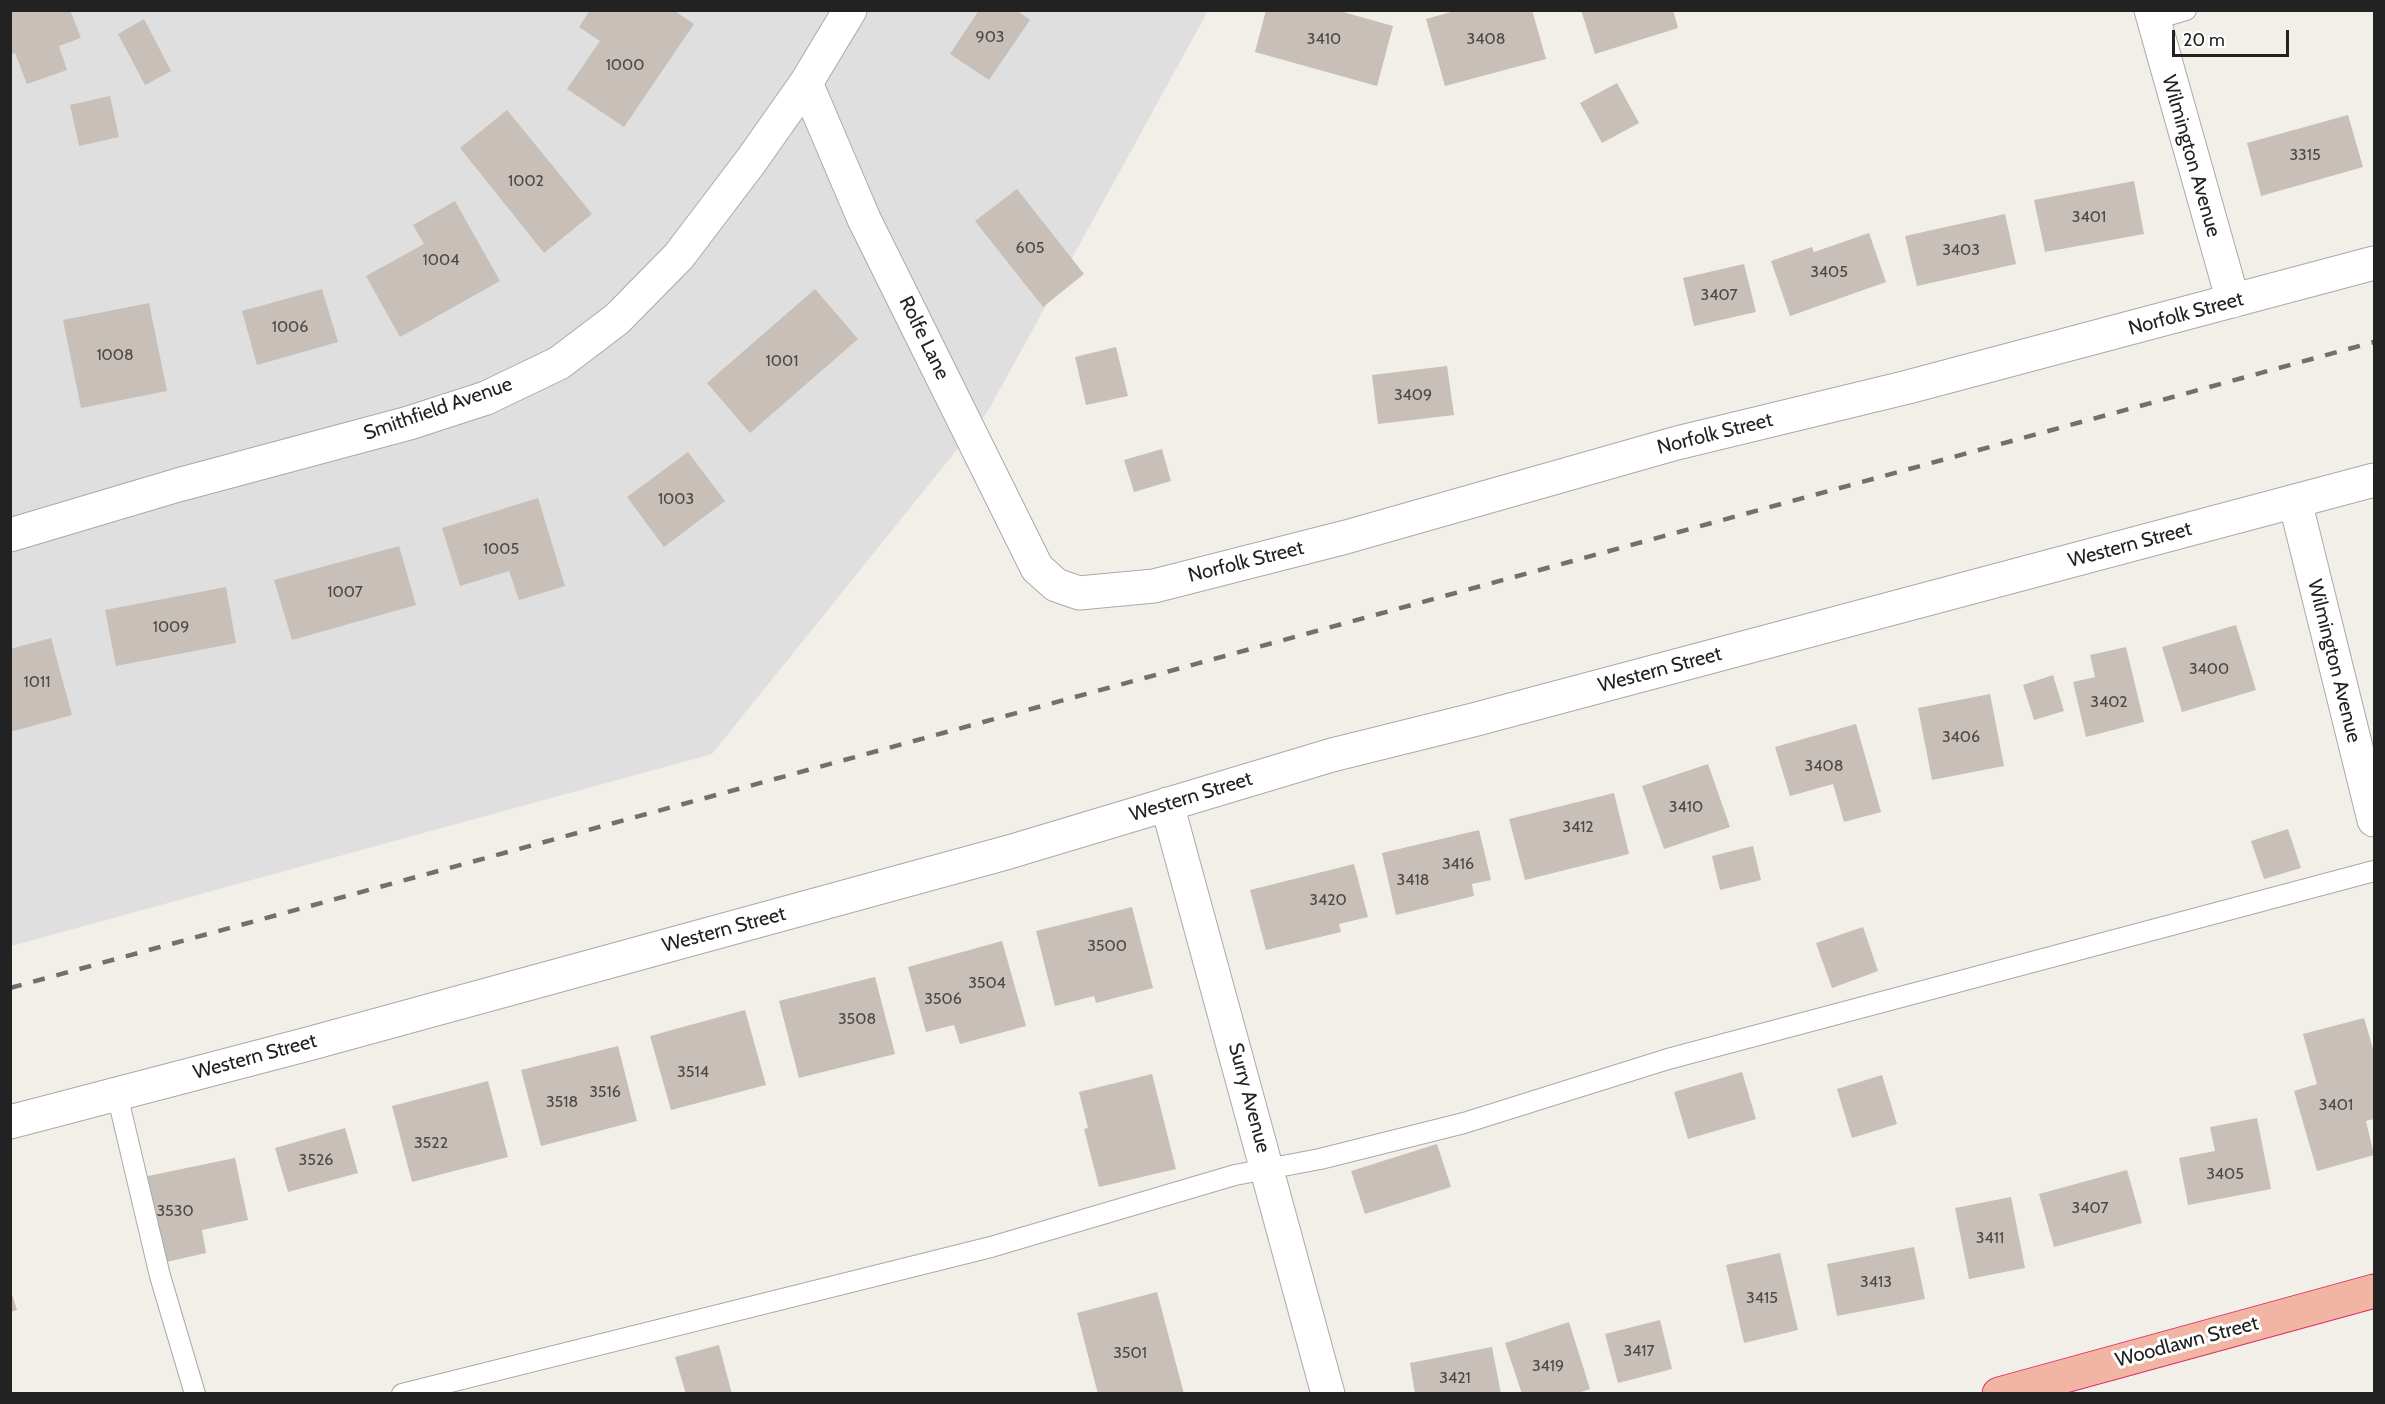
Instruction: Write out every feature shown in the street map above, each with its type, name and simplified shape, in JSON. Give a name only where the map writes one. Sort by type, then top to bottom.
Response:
[{"type":"highway","name":"Woodlawn Street","points":[[1999,1394],[2374,1291]]},
{"type":"street","name":"Smithfield Avenue","points":[[10,535],[178,485],[409,423],[486,398],[559,363],[617,319],[679,256],[751,162],[806,83],[850,10]]},
{"type":"street","name":"Wilmington Avenue","points":[[2152,15],[2233,302]]},
{"type":"street","name":"Rolfe Lane","points":[[806,83],[864,219],[1037,568],[1056,585]]},
{"type":"street","name":"Norfolk Street","points":[[1056,585],[1079,593],[1092,594],[1154,586],[1346,537],[1677,443],[1919,384],[2374,263]]},
{"type":"street","name":"Western Street","points":[[10,1122],[308,1044],[1009,852],[1332,755],[1473,720],[2374,480]]},
{"type":"street","name":"Wilmington Avenue","points":[[2295,501],[2374,820]]},
{"type":"street","name":"Surry Avenue","points":[[1167,804],[1328,1394]]},
{"type":"lane","points":[[2152,15],[2186,10]]},
{"type":"lane","points":[[402,1394],[991,1247],[1235,1175],[1320,1159],[1464,1122],[1668,1059],[2374,871]]},
{"type":"lane","points":[[117,1094],[160,1276],[195,1394]]},
{"type":"shaded area","points":[[11,11],[1208,11],[988,411],[712,754],[11,946]]},
{"type":"building","points":[[10,10],[70,10],[81,38],[59,46],[67,70],[27,84],[15,53],[10,55]]},
{"type":"building","points":[[590,10],[673,10],[694,24],[624,127],[567,89],[600,41],[579,27]]},
{"type":"building","points":[[979,10],[1016,10],[1030,20],[989,80],[950,54]]},
{"type":"building","points":[[1266,10],[1336,10],[1393,26],[1377,86],[1255,52]]},
{"type":"building","points":[[1458,10],[1532,10],[1546,59],[1445,86],[1426,19]]},
{"type":"building","points":[[1581,10],[1673,10],[1678,28],[1595,54]]},
{"type":"building","points":[[144,19],[171,71],[145,85],[118,34]]},
{"type":"building","points":[[1617,83],[1639,123],[1602,143],[1580,103]]},
{"type":"building","points":[[110,96],[119,137],[79,146],[70,105]]},
{"type":"building","points":[[507,110],[592,214],[544,253],[460,148]]},
{"type":"building","points":[[2348,115],[2363,167],[2261,196],[2247,143]]},
{"type":"building","points":[[2134,181],[2144,234],[2045,252],[2034,200]]},
{"type":"building","points":[[1017,189],[1084,274],[1043,307],[975,221]]},
{"type":"building","points":[[455,201],[500,281],[400,337],[366,276],[424,244],[413,225]]},
{"type":"building","points":[[2005,214],[2016,264],[1917,286],[1905,236]]},
{"type":"building","points":[[1869,233],[1886,282],[1790,316],[1771,261],[1812,247],[1814,252]]},
{"type":"building","points":[[1744,264],[1756,312],[1694,326],[1683,278]]},
{"type":"building","points":[[322,289],[338,342],[257,365],[242,311]]},
{"type":"building","points":[[815,289],[858,339],[750,433],[707,383]]},
{"type":"building","points":[[149,303],[167,391],[81,408],[63,320]]},
{"type":"building","points":[[1116,347],[1128,396],[1086,405],[1075,357]]},
{"type":"building","points":[[1447,366],[1454,415],[1378,424],[1372,375]]},
{"type":"building","points":[[1162,449],[1171,481],[1134,492],[1124,460]]},
{"type":"building","points":[[688,452],[725,501],[664,547],[627,497]]},
{"type":"building","points":[[538,498],[565,586],[519,600],[509,571],[460,586],[442,528]]},
{"type":"building","points":[[399,546],[416,605],[292,640],[274,580]]},
{"type":"building","points":[[226,587],[236,643],[116,666],[105,610]]},
{"type":"building","points":[[2236,625],[2256,690],[2182,712],[2162,647]]},
{"type":"building","points":[[51,638],[72,715],[10,732],[10,649]]},
{"type":"building","points":[[2126,647],[2144,722],[2086,737],[2073,682],[2095,677],[2090,655]]},
{"type":"building","points":[[2053,675],[2064,711],[2034,720],[2023,685]]},
{"type":"building","points":[[1990,694],[2004,766],[1932,780],[1918,708]]},
{"type":"building","points":[[1856,724],[1881,812],[1844,822],[1833,784],[1790,796],[1775,747]]},
{"type":"building","points":[[1708,764],[1730,827],[1664,849],[1642,786]]},
{"type":"building","points":[[1614,793],[1629,854],[1525,880],[1509,819]]},
{"type":"building","points":[[2288,829],[2301,868],[2264,879],[2251,841]]},
{"type":"building","points":[[1479,830],[1491,880],[1472,884],[1474,896],[1396,915],[1382,853]]},
{"type":"building","points":[[1753,846],[1761,880],[1720,890],[1712,856]]},
{"type":"building","points":[[1354,864],[1368,917],[1339,924],[1341,932],[1266,950],[1250,890]]},
{"type":"building","points":[[1132,907],[1153,988],[1096,1003],[1094,996],[1055,1006],[1036,931]]},
{"type":"building","points":[[1863,927],[1878,971],[1832,988],[1816,943]]},
{"type":"building","points":[[1002,941],[1026,1026],[960,1044],[954,1025],[926,1032],[908,967]]},
{"type":"building","points":[[875,977],[895,1054],[799,1078],[779,1001]]},
{"type":"building","points":[[745,1010],[766,1085],[671,1110],[650,1036]]},
{"type":"building","points":[[2364,1018],[2374,1052],[2374,1119],[2366,1121],[2374,1155],[2317,1171],[2294,1091],[2317,1084],[2303,1034]]},
{"type":"building","points":[[618,1046],[637,1121],[541,1146],[521,1070]]},
{"type":"building","points":[[1742,1072],[1756,1119],[1688,1139],[1674,1092]]},
{"type":"building","points":[[1152,1074],[1176,1169],[1099,1187],[1084,1129],[1088,1128],[1079,1092]]},
{"type":"building","points":[[1882,1075],[1897,1124],[1852,1138],[1837,1089]]},
{"type":"building","points":[[488,1081],[508,1157],[412,1182],[392,1106]]},
{"type":"building","points":[[2257,1118],[2271,1189],[2188,1205],[2179,1158],[2215,1151],[2210,1127]]},
{"type":"building","points":[[345,1128],[358,1173],[288,1192],[275,1148]]},
{"type":"building","points":[[1437,1144],[1451,1187],[1365,1214],[1351,1171]]},
{"type":"building","points":[[235,1158],[248,1220],[202,1230],[206,1253],[162,1263],[143,1177]]},
{"type":"building","points":[[2127,1170],[2142,1223],[2054,1247],[2039,1194]]},
{"type":"building","points":[[2011,1197],[2025,1268],[1969,1279],[1955,1208]]},
{"type":"building","points":[[1914,1247],[1925,1299],[1837,1316],[1827,1264]]},
{"type":"building","points":[[1780,1253],[1798,1330],[1744,1343],[1726,1265]]},
{"type":"building","points":[[10,1288],[17,1310],[10,1312]]},
{"type":"building","points":[[1157,1292],[1184,1394],[1098,1394],[1077,1313]]},
{"type":"building","points":[[1660,1320],[1672,1369],[1618,1383],[1605,1334]]},
{"type":"building","points":[[1569,1322],[1590,1389],[1575,1394],[1522,1394],[1505,1343]]},
{"type":"building","points":[[719,1345],[732,1394],[686,1394],[675,1357]]},
{"type":"building","points":[[1492,1347],[1501,1394],[1415,1394],[1410,1363]]},
{"type":"railway","points":[[10,988],[2374,342]]}]
